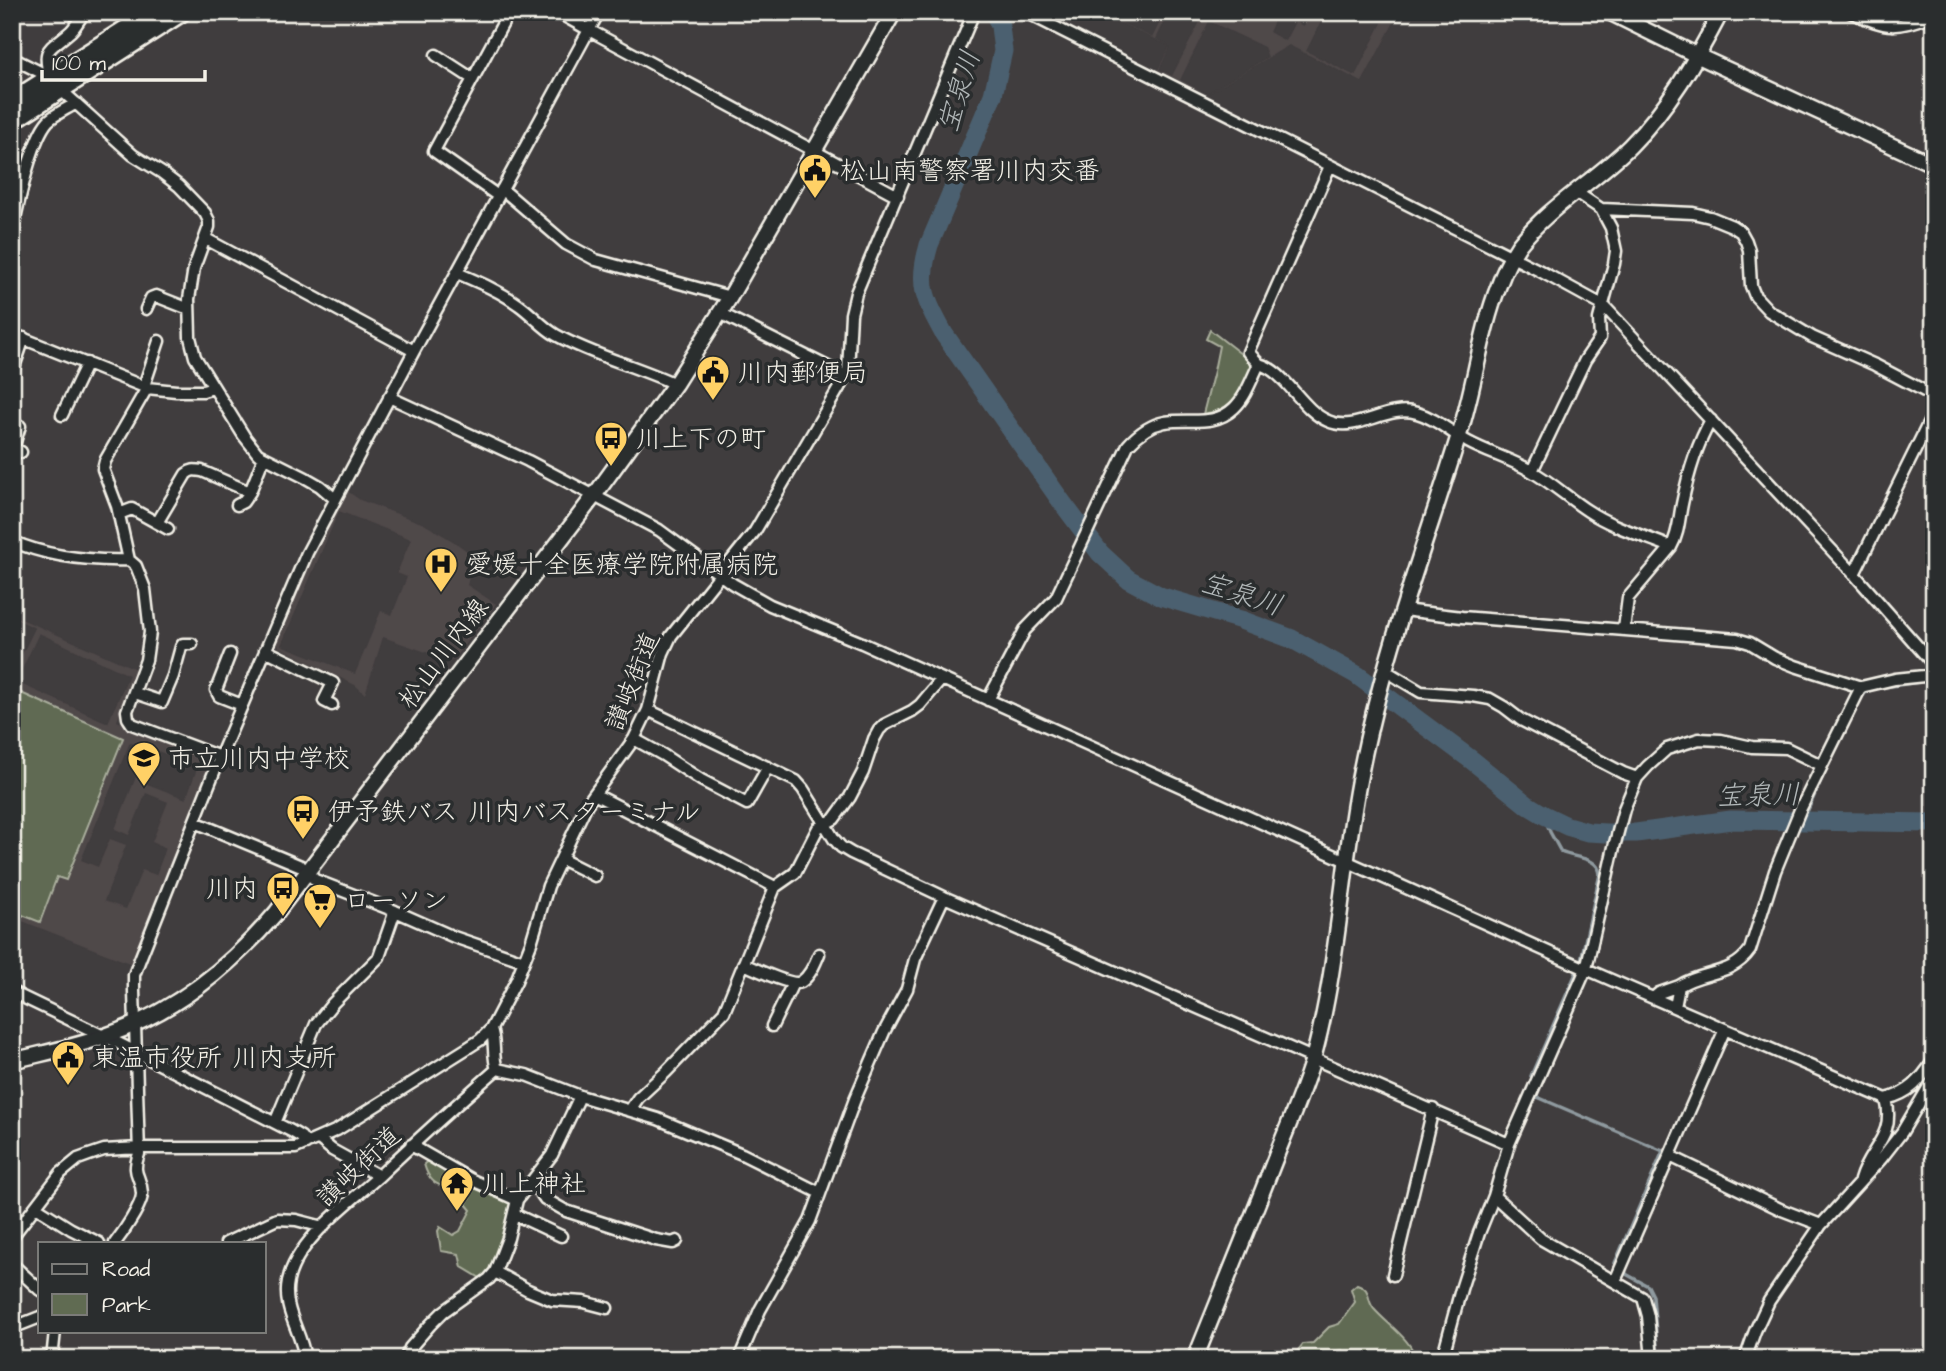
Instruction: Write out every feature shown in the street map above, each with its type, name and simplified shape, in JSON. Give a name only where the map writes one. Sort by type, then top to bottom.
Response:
[{"type":"highway","points":[[12,120],[55,83],[154,12]]},
{"type":"highway","points":[[12,102],[55,83],[181,12]]},
{"type":"street","points":[[55,83],[46,61],[47,53],[52,45],[75,27],[84,12]]},
{"type":"street","points":[[509,12],[435,151],[500,192],[566,244],[596,260],[730,297]]},
{"type":"street","points":[[557,12],[898,196]]},
{"type":"street","points":[[116,1242],[141,1199],[141,1188],[134,1168],[139,1148],[134,1052],[134,975],[220,757],[307,553],[599,12]]},
{"type":"street","name":"松山川内線","points":[[12,1061],[104,1037],[154,1016],[182,1000],[235,958],[276,913],[594,496],[675,384],[730,297],[894,12]]},
{"type":"street","points":[[1025,12],[1604,306],[1854,573],[1934,665]]},
{"type":"street","points":[[1609,12],[1698,57],[1934,165]]},
{"type":"street","points":[[1195,1359],[1253,1216],[1312,1058],[1327,996],[1361,766],[1403,610],[1459,436],[1494,298],[1512,257],[1533,231],[1643,132],[1698,57],[1721,12]]},
{"type":"street","points":[[1850,12],[1891,26],[1901,26],[1934,15]]},
{"type":"street","name":"讃岐街道","points":[[491,1029],[524,961],[548,886],[587,804],[634,739],[648,709],[663,653],[671,636],[755,531],[846,376],[851,314],[856,293],[973,13]]},
{"type":"street","points":[[436,55],[473,79]]},
{"type":"street","points":[[12,58],[55,83],[133,155],[179,186],[205,213],[209,221],[206,239],[194,268],[189,309],[195,357],[258,454],[306,478],[335,499]]},
{"type":"street","points":[[12,232],[23,184],[41,131],[49,120],[76,103]]},
{"type":"street","points":[[1330,166],[1248,352],[1259,364],[1272,370],[1326,421],[1348,424],[1402,411],[1416,413],[1532,471],[1599,518],[1671,547]]},
{"type":"street","points":[[1532,471],[1585,360],[1601,338],[1600,319],[1616,251],[1611,228],[1601,209],[1577,193]]},
{"type":"street","points":[[1601,209],[1693,213],[1732,226],[1741,232],[1746,241],[1751,286],[1755,296],[1769,311],[1812,337],[1875,365],[1934,396]]},
{"type":"street","points":[[206,239],[414,351]]},
{"type":"street","points":[[457,273],[515,302],[552,333],[675,384]]},
{"type":"street","points":[[146,309],[151,298],[156,296],[189,309]]},
{"type":"street","points":[[720,313],[846,376]]},
{"type":"street","points":[[12,334],[145,387],[176,391],[203,391],[213,388]]},
{"type":"street","points":[[12,373],[24,338]]},
{"type":"street","points":[[159,341],[145,387],[103,469],[113,492],[129,560],[136,566],[145,589],[150,632],[146,660],[127,711],[128,718],[132,724],[220,757]]},
{"type":"street","points":[[62,415],[87,363]]},
{"type":"street","points":[[988,701],[1025,630],[1056,598],[1128,445],[1136,436],[1155,425],[1165,422],[1205,421],[1227,413],[1242,399],[1259,364]]},
{"type":"street","points":[[389,397],[528,461],[659,530],[733,584],[770,605],[862,643],[1586,969],[1885,1098],[1901,1095],[1914,1086],[1934,1060]]},
{"type":"street","points":[[1854,573],[1934,412]]},
{"type":"street","points":[[1624,629],[1628,598],[1676,538],[1697,447],[1711,420]]},
{"type":"street","points":[[12,424],[20,426],[13,448],[22,452]]},
{"type":"street","points":[[237,505],[243,502],[250,492],[264,457]]},
{"type":"street","points":[[157,523],[186,474],[194,470],[209,470],[250,492]]},
{"type":"street","points":[[119,514],[132,509],[168,529]]},
{"type":"street","points":[[12,541],[37,552],[53,555],[129,560]]},
{"type":"street","points":[[1403,610],[1745,640],[1783,662],[1861,687],[1895,678],[1934,675]]},
{"type":"street","points":[[135,693],[162,702],[181,647],[183,644],[192,644]]},
{"type":"street","points":[[265,650],[311,678],[332,682],[324,701],[332,705]]},
{"type":"street","points":[[230,653],[216,690],[219,696],[242,705]]},
{"type":"street","points":[[1384,675],[1421,692],[1490,699],[1521,720],[1637,778]]},
{"type":"street","points":[[630,1110],[638,1098],[724,1012],[775,887],[795,873],[818,828],[834,819],[850,797],[879,730],[920,705],[941,680]]},
{"type":"street","points":[[1653,998],[1687,981],[1735,966],[1750,950],[1789,835],[1861,687]]},
{"type":"street","points":[[648,709],[796,781],[841,847],[851,853],[944,897],[1509,1144]]},
{"type":"street","points":[[634,739],[701,780],[747,804],[768,767]]},
{"type":"street","points":[[1442,1359],[1479,1233],[1494,1196],[1509,1144],[1586,969],[1620,824],[1637,778],[1667,749],[1699,739],[1721,740],[1752,747],[1786,748],[1821,765]]},
{"type":"street","points":[[594,794],[775,887]]},
{"type":"street","points":[[195,822],[301,866],[315,880],[454,937],[524,961]]},
{"type":"street","points":[[561,859],[595,876]]},
{"type":"street","points":[[739,1359],[760,1310],[810,1221],[855,1099],[884,1032],[907,989],[915,959],[944,897]]},
{"type":"street","points":[[275,1123],[316,1024],[332,1003],[379,957],[395,911]]},
{"type":"street","points":[[743,964],[793,983],[799,982],[810,972],[819,954]]},
{"type":"street","points":[[772,1026],[793,983]]},
{"type":"street","points":[[1675,1007],[1679,986]]},
{"type":"street","points":[[12,992],[275,1123],[296,1134],[306,1144]]},
{"type":"street","points":[[12,1237],[61,1173],[78,1159],[104,1150],[288,1149],[306,1144],[352,1121],[480,1040],[491,1029],[497,1069],[526,1075],[580,1096],[658,1119],[743,1154],[820,1193]]},
{"type":"street","points":[[1615,1281],[1725,1029]]},
{"type":"street","name":"讃岐街道","points":[[305,1359],[303,1344],[290,1314],[287,1294],[288,1282],[302,1251],[411,1145],[497,1069]]},
{"type":"street","points":[[1745,1359],[1769,1301],[1821,1225],[1902,1132],[1934,1079]]},
{"type":"street","points":[[405,1359],[419,1336],[495,1272],[508,1238],[517,1200],[552,1155],[580,1096]]},
{"type":"street","points":[[1859,1184],[1864,1166],[1888,1126],[1889,1112],[1885,1098]]},
{"type":"street","points":[[1393,1275],[1433,1109]]},
{"type":"street","points":[[319,1139],[332,1150],[379,1176]]},
{"type":"street","points":[[411,1145],[470,1179],[517,1200]]},
{"type":"street","points":[[1670,1156],[1782,1210],[1821,1225]]},
{"type":"street","points":[[532,1181],[545,1199],[566,1210],[656,1240],[673,1243],[677,1241]]},
{"type":"street","points":[[1494,1196],[1541,1239],[1643,1298],[1648,1316],[1652,1359]]},
{"type":"street","points":[[36,1207],[97,1242]]},
{"type":"street","points":[[514,1214],[562,1236]]},
{"type":"street","points":[[228,1242],[277,1219],[296,1220],[324,1227]]},
{"type":"street","points":[[12,1264],[38,1288]]},
{"type":"street","points":[[495,1272],[552,1300],[584,1302],[607,1308]]},
{"type":"street","points":[[12,1328],[38,1318]]},
{"type":"street","points":[[52,1359],[55,1332]]},
{"type":"shaded area","points":[[1165,12],[1169,12],[1156,39],[1170,46],[1152,38]]},
{"type":"shaded area","points":[[1182,12],[1195,16],[1197,12],[1211,12],[1227,20],[1231,12],[1278,12],[1269,32],[1285,41],[1295,22],[1303,26],[1308,17],[1300,12],[1326,12],[1306,51],[1355,76],[1386,15],[1381,12],[1397,12],[1362,82],[1289,45],[1207,94],[1158,70],[1170,46],[1159,70],[1172,76],[1200,22]],"holes":[[[1209,21],[1264,47],[1268,57],[1207,94],[1180,80]]]},
{"type":"shaded area","name":"愛媛十全医療学院附属病院","points":[[346,490],[360,500],[424,524],[475,557],[467,585],[496,604],[452,661],[383,637],[365,694],[355,685],[279,647],[276,638],[301,577]],"holes":[[[339,511],[411,539],[397,573],[407,577],[392,615],[381,611],[355,674],[281,645]]]},
{"type":"shaded area","name":"市立川内中学校","points":[[12,617],[138,670],[117,721],[213,764],[132,964],[12,917],[12,911],[40,922],[57,877],[67,880],[123,738],[12,689],[12,675],[35,628]],"holes":[[[39,633],[129,675],[108,723],[16,682]],[[130,742],[147,750],[115,829],[129,835],[146,793],[168,802],[152,842],[166,848],[156,875],[142,870],[126,909],[104,901],[126,845],[110,839],[98,867],[81,860]],[[155,750],[198,766],[186,799],[142,782]]]},
{"type":"green space","points":[[1210,330],[1253,366],[1240,392],[1229,404],[1203,414],[1219,346],[1206,339]]},
{"type":"green space","points":[[12,689],[123,738],[66,880],[57,877],[40,922],[12,911]]},
{"type":"green space","points":[[430,1159],[511,1201],[513,1206],[498,1257],[482,1279],[462,1267],[459,1254],[441,1251],[438,1231],[440,1227],[453,1235],[460,1231],[471,1210],[466,1204],[473,1190],[451,1178],[446,1186],[434,1182],[424,1164]]},
{"type":"green space","points":[[1357,1284],[1365,1289],[1374,1309],[1410,1345],[1416,1359],[1348,1359],[1342,1350],[1332,1352],[1329,1359],[1291,1359],[1303,1344],[1313,1343],[1329,1327],[1339,1324],[1355,1302],[1351,1289]]},
{"type":"waterway","name":"宝泉川","points":[[994,12],[1000,26],[1003,51],[993,95],[929,245],[925,259],[925,291],[944,334],[1061,501],[1100,553],[1128,579],[1160,596],[1241,620],[1292,639],[1357,675],[1526,804],[1567,826],[1588,832],[1636,833],[1731,820],[1934,823]]},
{"type":"waterway","points":[[1860,699],[1867,691],[1877,688],[1934,680]]},
{"type":"waterway","points":[[1803,821],[1826,769]]},
{"type":"waterway","points":[[1544,815],[1561,852],[1590,861],[1595,864],[1600,874],[1581,960]]},
{"type":"waterway","points":[[1531,1076],[1576,973]]},
{"type":"waterway","points":[[1537,1092],[1535,1096],[1663,1151],[1615,1263],[1625,1268],[1626,1274],[1648,1286],[1653,1296],[1658,1359]]},
{"type":"place","name":"松山南警察署川内交番","points":[[815,200]]},
{"type":"place","name":"川内郵便局","points":[[713,402]]},
{"type":"place","name":"川上下の町","points":[[611,468]]},
{"type":"place","name":"愛媛十全医療学院附属病院","points":[[441,594]]},
{"type":"place","name":"市立川内中学校","points":[[144,788]]},
{"type":"place","name":"伊予鉄バス 川内バスターミナル","points":[[303,841]]},
{"type":"place","name":"川内","points":[[283,918]]},
{"type":"place","name":"ローソン","points":[[320,930]]},
{"type":"place","name":"東温市役所 川内支所","points":[[68,1087]]},
{"type":"place","name":"川上神社","points":[[457,1213]]}]
